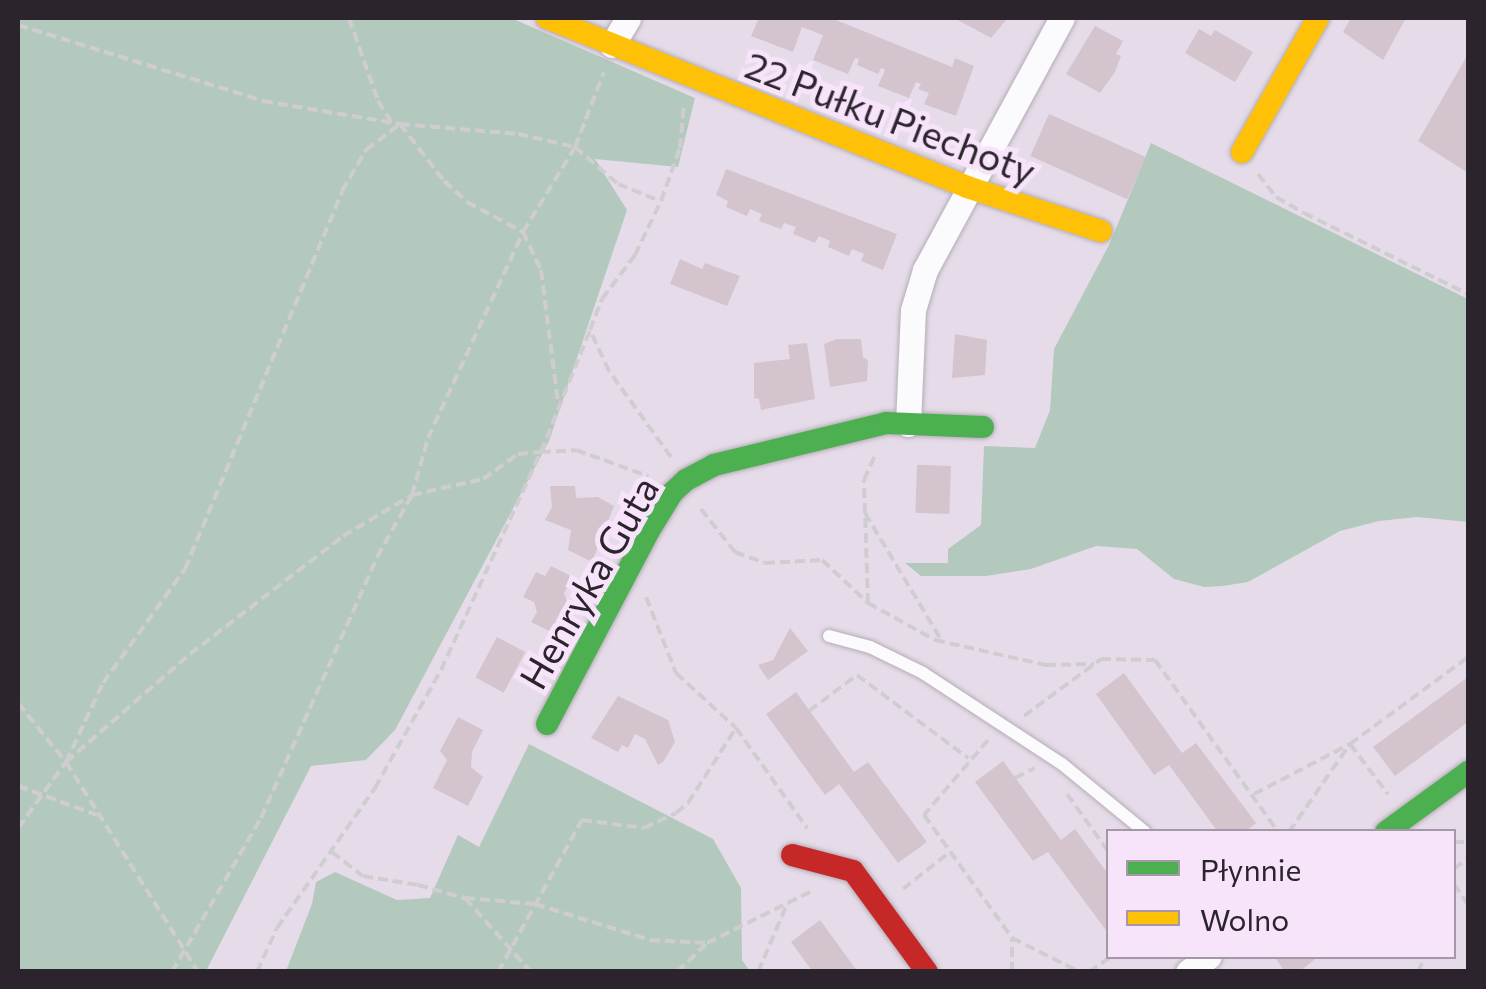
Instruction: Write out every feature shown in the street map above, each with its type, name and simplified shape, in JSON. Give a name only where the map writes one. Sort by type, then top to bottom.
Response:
[{"type":"street","name":"22 Pułku Piechoty","points":[[547,18],[967,187],[1101,231]]},
{"type":"street","points":[[612,45],[628,18]]},
{"type":"street","points":[[900,424],[913,310],[925,270],[1062,18]]},
{"type":"street","points":[[1242,152],[1318,18]]},
{"type":"street","name":"Henryka Guta","points":[[547,724],[630,566],[682,483],[714,465],[900,424],[982,427]]},
{"type":"street","points":[[1390,829],[1468,772]]},
{"type":"street","points":[[792,855],[853,871],[926,972]]},
{"type":"lane","points":[[829,636],[870,646],[923,673],[1108,797],[1141,829]]},
{"type":"path","points":[[348,18],[378,101],[391,122]]},
{"type":"path","points":[[18,25],[263,101],[400,124],[518,134],[575,147],[618,184],[661,202]]},
{"type":"path","points":[[172,972],[261,818],[377,558],[412,495],[428,438],[523,232],[575,147],[612,45]]},
{"type":"path","points":[[602,299],[635,255],[661,202],[680,148],[685,94]]},
{"type":"path","points":[[400,124],[444,181],[466,202],[523,232],[541,270],[558,402]]},
{"type":"path","points":[[18,828],[66,762],[102,683],[185,569],[342,191],[366,150],[400,124]]},
{"type":"path","points":[[1242,152],[1276,197],[1468,294]]},
{"type":"path","points":[[257,972],[276,928],[375,788],[442,670],[541,452],[590,330]]},
{"type":"path","points":[[900,424],[864,480],[868,603],[942,641],[1046,665],[1094,664]]},
{"type":"path","points":[[66,762],[190,654],[343,536],[412,495],[482,479],[518,454],[576,450],[634,472],[682,483]]},
{"type":"path","points":[[864,509],[942,641]]},
{"type":"path","points":[[630,566],[676,673],[736,728],[812,836],[821,863]]},
{"type":"path","points":[[1252,795],[1350,744],[1468,657]]},
{"type":"path","points":[[1080,972],[1012,938],[924,815],[968,758],[1006,727],[1101,659],[1154,660],[1276,829]]},
{"type":"path","points":[[809,711],[858,675],[968,758]]},
{"type":"path","points":[[18,703],[66,762],[198,972]]},
{"type":"path","points":[[498,972],[582,820],[644,828],[676,813],[688,804],[736,728]]},
{"type":"path","points":[[1350,744],[1406,817]]},
{"type":"path","points":[[1291,829],[1350,744]]},
{"type":"path","points":[[1016,778],[1044,762]]},
{"type":"path","points":[[18,786],[102,817]]},
{"type":"path","points":[[1066,792],[1106,848]]},
{"type":"path","points":[[332,852],[363,876],[418,884],[464,898],[534,904],[650,940],[708,943]]},
{"type":"path","points":[[890,899],[950,852]]},
{"type":"path","points":[[677,972],[708,943],[816,889]]},
{"type":"path","points":[[464,898],[531,972]]},
{"type":"path","points":[[758,972],[788,904]]},
{"type":"path","points":[[1012,938],[1012,972]]},
{"type":"green space","points":[[18,18],[511,18],[695,98],[678,167],[595,159],[627,210],[549,441],[395,730],[366,760],[311,766],[206,971],[18,971]]},
{"type":"green space","points":[[1151,143],[1468,299],[1468,522],[1417,517],[1340,531],[1248,582],[1223,586],[1204,587],[1174,579],[1137,549],[1096,546],[1031,569],[986,576],[921,576],[905,563],[948,563],[948,549],[981,525],[984,446],[1035,448],[1050,410],[1054,349],[1110,243]]},
{"type":"green space","points":[[529,744],[713,839],[741,888],[742,960],[750,971],[286,971],[312,904],[316,882],[335,872],[397,900],[430,898],[458,835],[479,847]]},
{"type":"building","points":[[759,18],[831,18],[952,67],[955,58],[974,66],[956,116],[924,104],[929,93],[918,89],[921,84],[916,82],[909,98],[878,86],[885,70],[881,68],[878,74],[857,65],[859,59],[855,58],[848,74],[813,60],[823,35],[802,27],[793,52],[751,36]]},
{"type":"building","points":[[954,18],[1008,18],[991,38]]},
{"type":"building","points":[[1351,18],[1406,18],[1383,60],[1343,32]]},
{"type":"building","points":[[1095,26],[1123,41],[1116,54],[1121,56],[1115,72],[1100,93],[1066,74]]},
{"type":"building","points":[[1199,29],[1211,36],[1215,30],[1253,52],[1235,82],[1185,53]]},
{"type":"building","points":[[1468,54],[1468,173],[1418,141]]},
{"type":"building","points":[[1049,114],[1146,157],[1127,199],[1030,156]]},
{"type":"building","points":[[726,169],[897,234],[883,270],[861,261],[864,254],[852,249],[849,256],[828,247],[830,241],[819,236],[815,243],[793,234],[796,227],[784,223],[781,229],[759,221],[762,214],[750,209],[747,216],[726,207],[728,201],[716,195]]},
{"type":"building","points":[[680,259],[702,269],[705,263],[740,276],[727,306],[670,284]]},
{"type":"building","points":[[955,334],[987,340],[985,375],[952,378]]},
{"type":"building","points":[[837,339],[861,339],[863,357],[868,360],[867,381],[830,387],[824,344]]},
{"type":"building","points":[[807,343],[815,399],[761,410],[759,399],[754,398],[754,363],[790,359],[788,345]]},
{"type":"building","points":[[917,465],[951,466],[949,514],[915,513]]},
{"type":"building","points":[[550,486],[575,486],[576,498],[598,497],[614,506],[592,562],[568,550],[571,530],[545,520],[552,507]]},
{"type":"building","points":[[551,566],[573,577],[564,593],[570,608],[555,634],[531,622],[537,612],[534,602],[523,597],[536,572],[545,576]]},
{"type":"building","points":[[790,628],[808,651],[768,680],[758,665],[773,660]]},
{"type":"building","points":[[497,637],[525,652],[504,693],[475,678]]},
{"type":"building","points":[[1124,673],[1182,753],[1196,743],[1256,823],[1249,829],[1216,829],[1169,765],[1154,775],[1096,694]]},
{"type":"building","points":[[1468,677],[1468,722],[1395,776],[1373,747]]},
{"type":"building","points":[[796,692],[854,772],[868,762],[927,842],[898,863],[839,784],[825,795],[766,714]]},
{"type":"building","points":[[618,696],[668,720],[675,742],[663,762],[658,765],[645,739],[635,734],[628,748],[622,745],[618,752],[591,738]]},
{"type":"building","points":[[458,717],[483,730],[472,752],[471,767],[483,777],[468,806],[433,788],[447,760],[440,751]]},
{"type":"building","points":[[1003,761],[1061,840],[1075,829],[1106,871],[1106,930],[1048,852],[1033,861],[975,782]]},
{"type":"building","points":[[820,920],[858,972],[813,972],[791,942]]},
{"type":"building","points":[[1276,959],[1315,959],[1299,972],[1285,972]]},
{"type":"traffic: fast","points":[[547,724],[650,529],[672,493],[686,480],[714,465],[886,423],[983,427]]},
{"type":"traffic: fast","points":[[1390,829],[1468,772]]},
{"type":"traffic: slow","points":[[547,18],[967,187],[1101,231]]},
{"type":"traffic: slow","points":[[1242,152],[1318,18]]},
{"type":"traffic: jam","points":[[792,855],[853,871],[927,972]]}]
